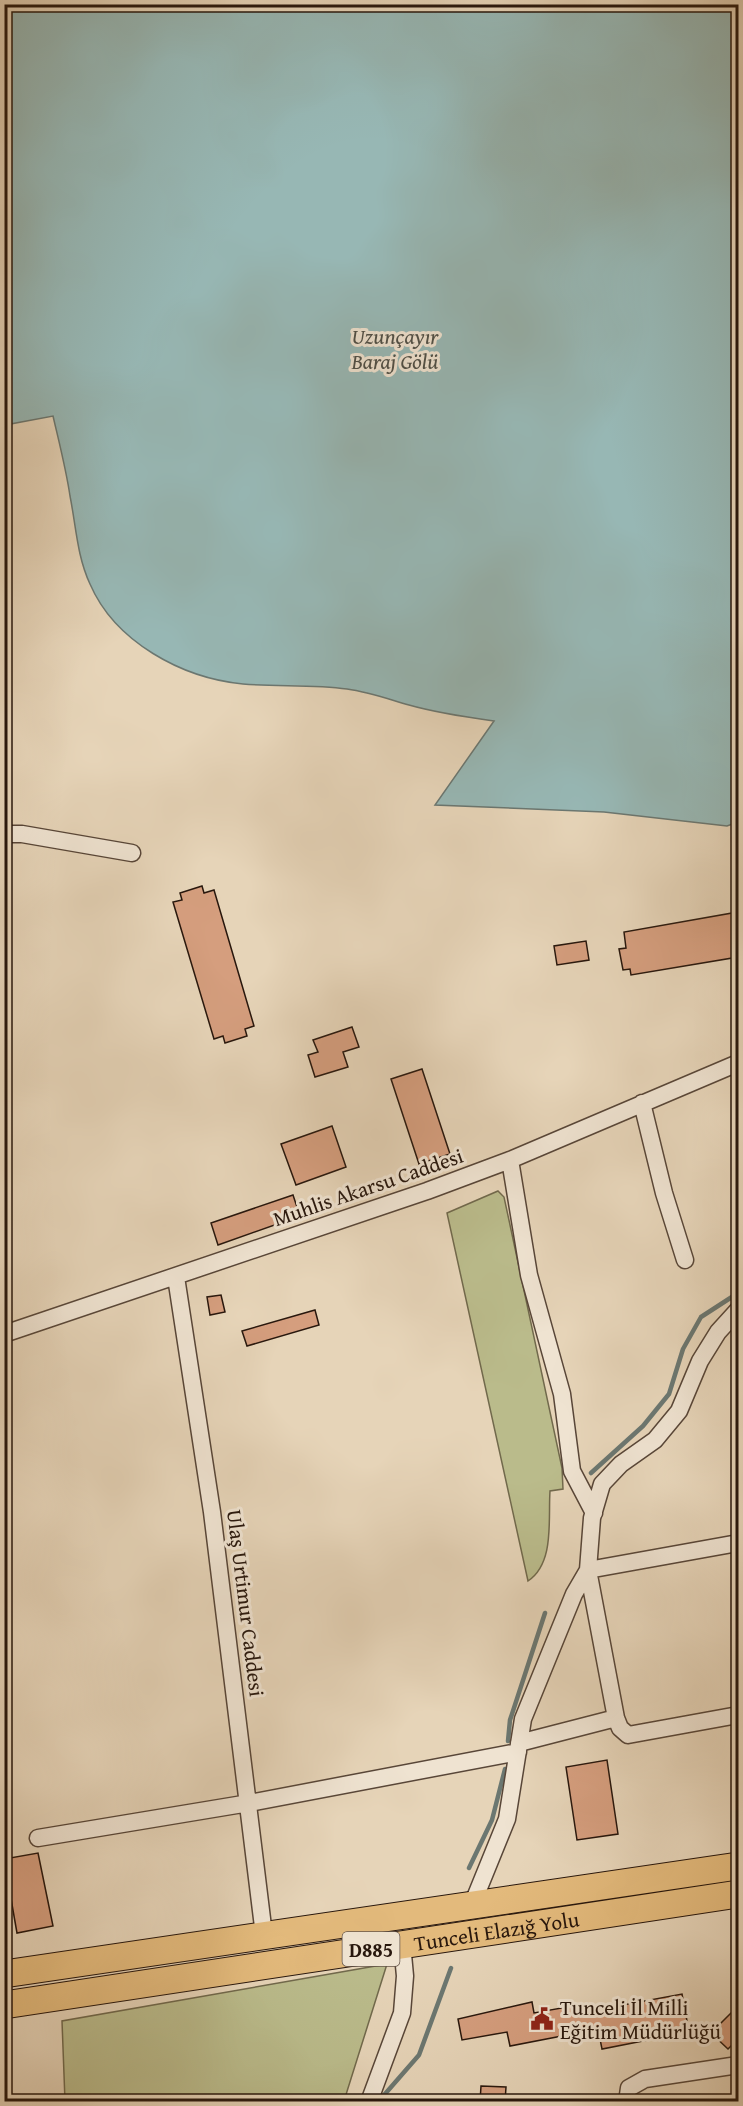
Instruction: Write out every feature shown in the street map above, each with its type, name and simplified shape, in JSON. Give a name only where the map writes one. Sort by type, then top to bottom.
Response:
[{"type":"main road","name":"Tunceli Elazığ Yolu","points":[[4,1974],[738,1866]]},
{"type":"main road","name":"Tunceli Elazığ Yolu","points":[[4,2005],[738,1894]]},
{"type":"street","points":[[4,834],[22,834],[132,853]]},
{"type":"street","name":"Muhlis Akarsu Caddesi","points":[[4,1334],[427,1191],[510,1160],[738,1063]]},
{"type":"street","points":[[642,1103],[663,1193],[685,1260]]},
{"type":"street","points":[[510,1160],[529,1275],[562,1394],[572,1471],[594,1513]]},
{"type":"street","name":"Ulaş Urtimur Caddesi","points":[[176,1277],[212,1512],[264,1935]]},
{"type":"street","points":[[738,1310],[718,1332],[700,1361],[679,1411],[655,1440],[621,1464],[602,1484],[594,1513],[588,1570],[615,1718],[620,1728],[628,1735],[738,1715]]},
{"type":"street","points":[[472,1905],[507,1819],[523,1719],[574,1594],[588,1570],[738,1543]]},
{"type":"street","points":[[38,1838],[249,1803],[518,1748],[615,1718]]},
{"type":"street","points":[[369,2102],[402,2013],[405,1976],[402,1944]]},
{"type":"street","points":[[627,2102],[629,2088],[645,2079],[738,2065]]},
{"type":"green space","points":[[498,1191],[504,1197],[562,1468],[563,1489],[550,1491],[548,1540],[543,1563],[528,1581],[447,1213]]},
{"type":"green space","points":[[387,1964],[344,2101],[65,2101],[62,2021]]},
{"type":"water","name":"Uzunçayır Baraj Gölü","points":[[5,4],[738,5],[738,822],[727,826],[604,812],[435,805],[494,721],[430,710],[347,689],[243,684],[220,680],[197,674],[153,654],[133,640],[116,623],[101,605],[82,563],[53,416],[5,425]]},
{"type":"building","points":[[202,886],[204,893],[214,890],[254,1026],[245,1029],[247,1036],[225,1043],[223,1036],[214,1039],[173,902],[182,900],[180,893]]},
{"type":"building","points":[[738,912],[738,957],[631,975],[630,969],[623,970],[619,949],[626,948],[624,932]]},
{"type":"building","points":[[586,941],[589,960],[557,965],[554,946]]},
{"type":"building","points":[[352,1027],[359,1047],[343,1052],[348,1067],[315,1077],[308,1055],[318,1052],[313,1040]]},
{"type":"building","points":[[422,1069],[450,1154],[419,1164],[391,1079]]},
{"type":"building","points":[[332,1126],[346,1167],[296,1185],[281,1144]]},
{"type":"building","points":[[293,1195],[300,1216],[218,1245],[211,1223]]},
{"type":"building","points":[[221,1295],[225,1312],[210,1315],[207,1297]]},
{"type":"building","points":[[315,1310],[319,1325],[247,1346],[242,1331]]},
{"type":"building","points":[[607,1760],[618,1834],[577,1840],[566,1767]]},
{"type":"building","points":[[38,1853],[53,1926],[17,1933],[4,1859]]},
{"type":"building","points":[[682,1994],[689,2032],[602,2049],[598,2029],[510,2046],[507,2032],[462,2040],[458,2019],[532,2002],[534,2013],[578,2005],[580,2013]]},
{"type":"building","points":[[738,2006],[738,2039],[728,2049],[711,2033]]},
{"type":"building","points":[[481,2086],[506,2087],[505,2102],[480,2102]]},
{"type":"waterway","points":[[591,1473],[643,1426],[669,1394],[683,1349],[701,1317],[738,1293]]},
{"type":"waterway","points":[[508,1741],[510,1720],[545,1613]]},
{"type":"waterway","points":[[469,1868],[492,1820],[505,1769]]},
{"type":"waterway","points":[[378,2102],[419,2055],[451,1968]]},
{"type":"place","name":"Tunceli İl Milli Eğitim Müdürlüğü","points":[[542,2019]]}]
